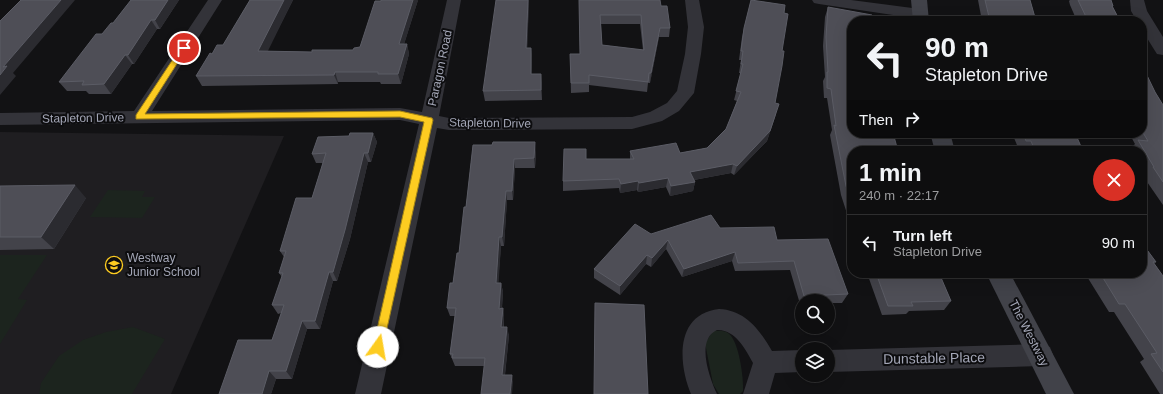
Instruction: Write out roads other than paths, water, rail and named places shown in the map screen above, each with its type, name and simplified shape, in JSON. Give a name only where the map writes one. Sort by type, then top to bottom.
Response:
[{"type":"main road","name":"The Westway","points":[[1001,278],[1060,394]]},
{"type":"street","points":[[139,117],[215,0]]},
{"type":"street","name":"Paragon Road","points":[[368,394],[454,0]]},
{"type":"street","name":"Stapleton Drive","points":[[0,119],[400,114],[449,124],[632,123],[656,117],[673,107],[685,93],[693,54],[696,27],[692,0]]},
{"type":"street","points":[[820,0],[920,12]]},
{"type":"street","points":[[1137,0],[1143,16]]},
{"type":"street","points":[[1147,23],[1163,50]]},
{"type":"street","points":[[704,394],[698,379],[694,346],[701,328],[708,322],[721,319],[743,329],[754,342],[766,362],[756,394]]},
{"type":"street","name":"Dunstable Place","points":[[835,361],[1041,355]]},
{"type":"street","points":[[766,362],[795,361]]},
{"type":"place","name":"Westway Junior School","points":[[114,265]]}]
